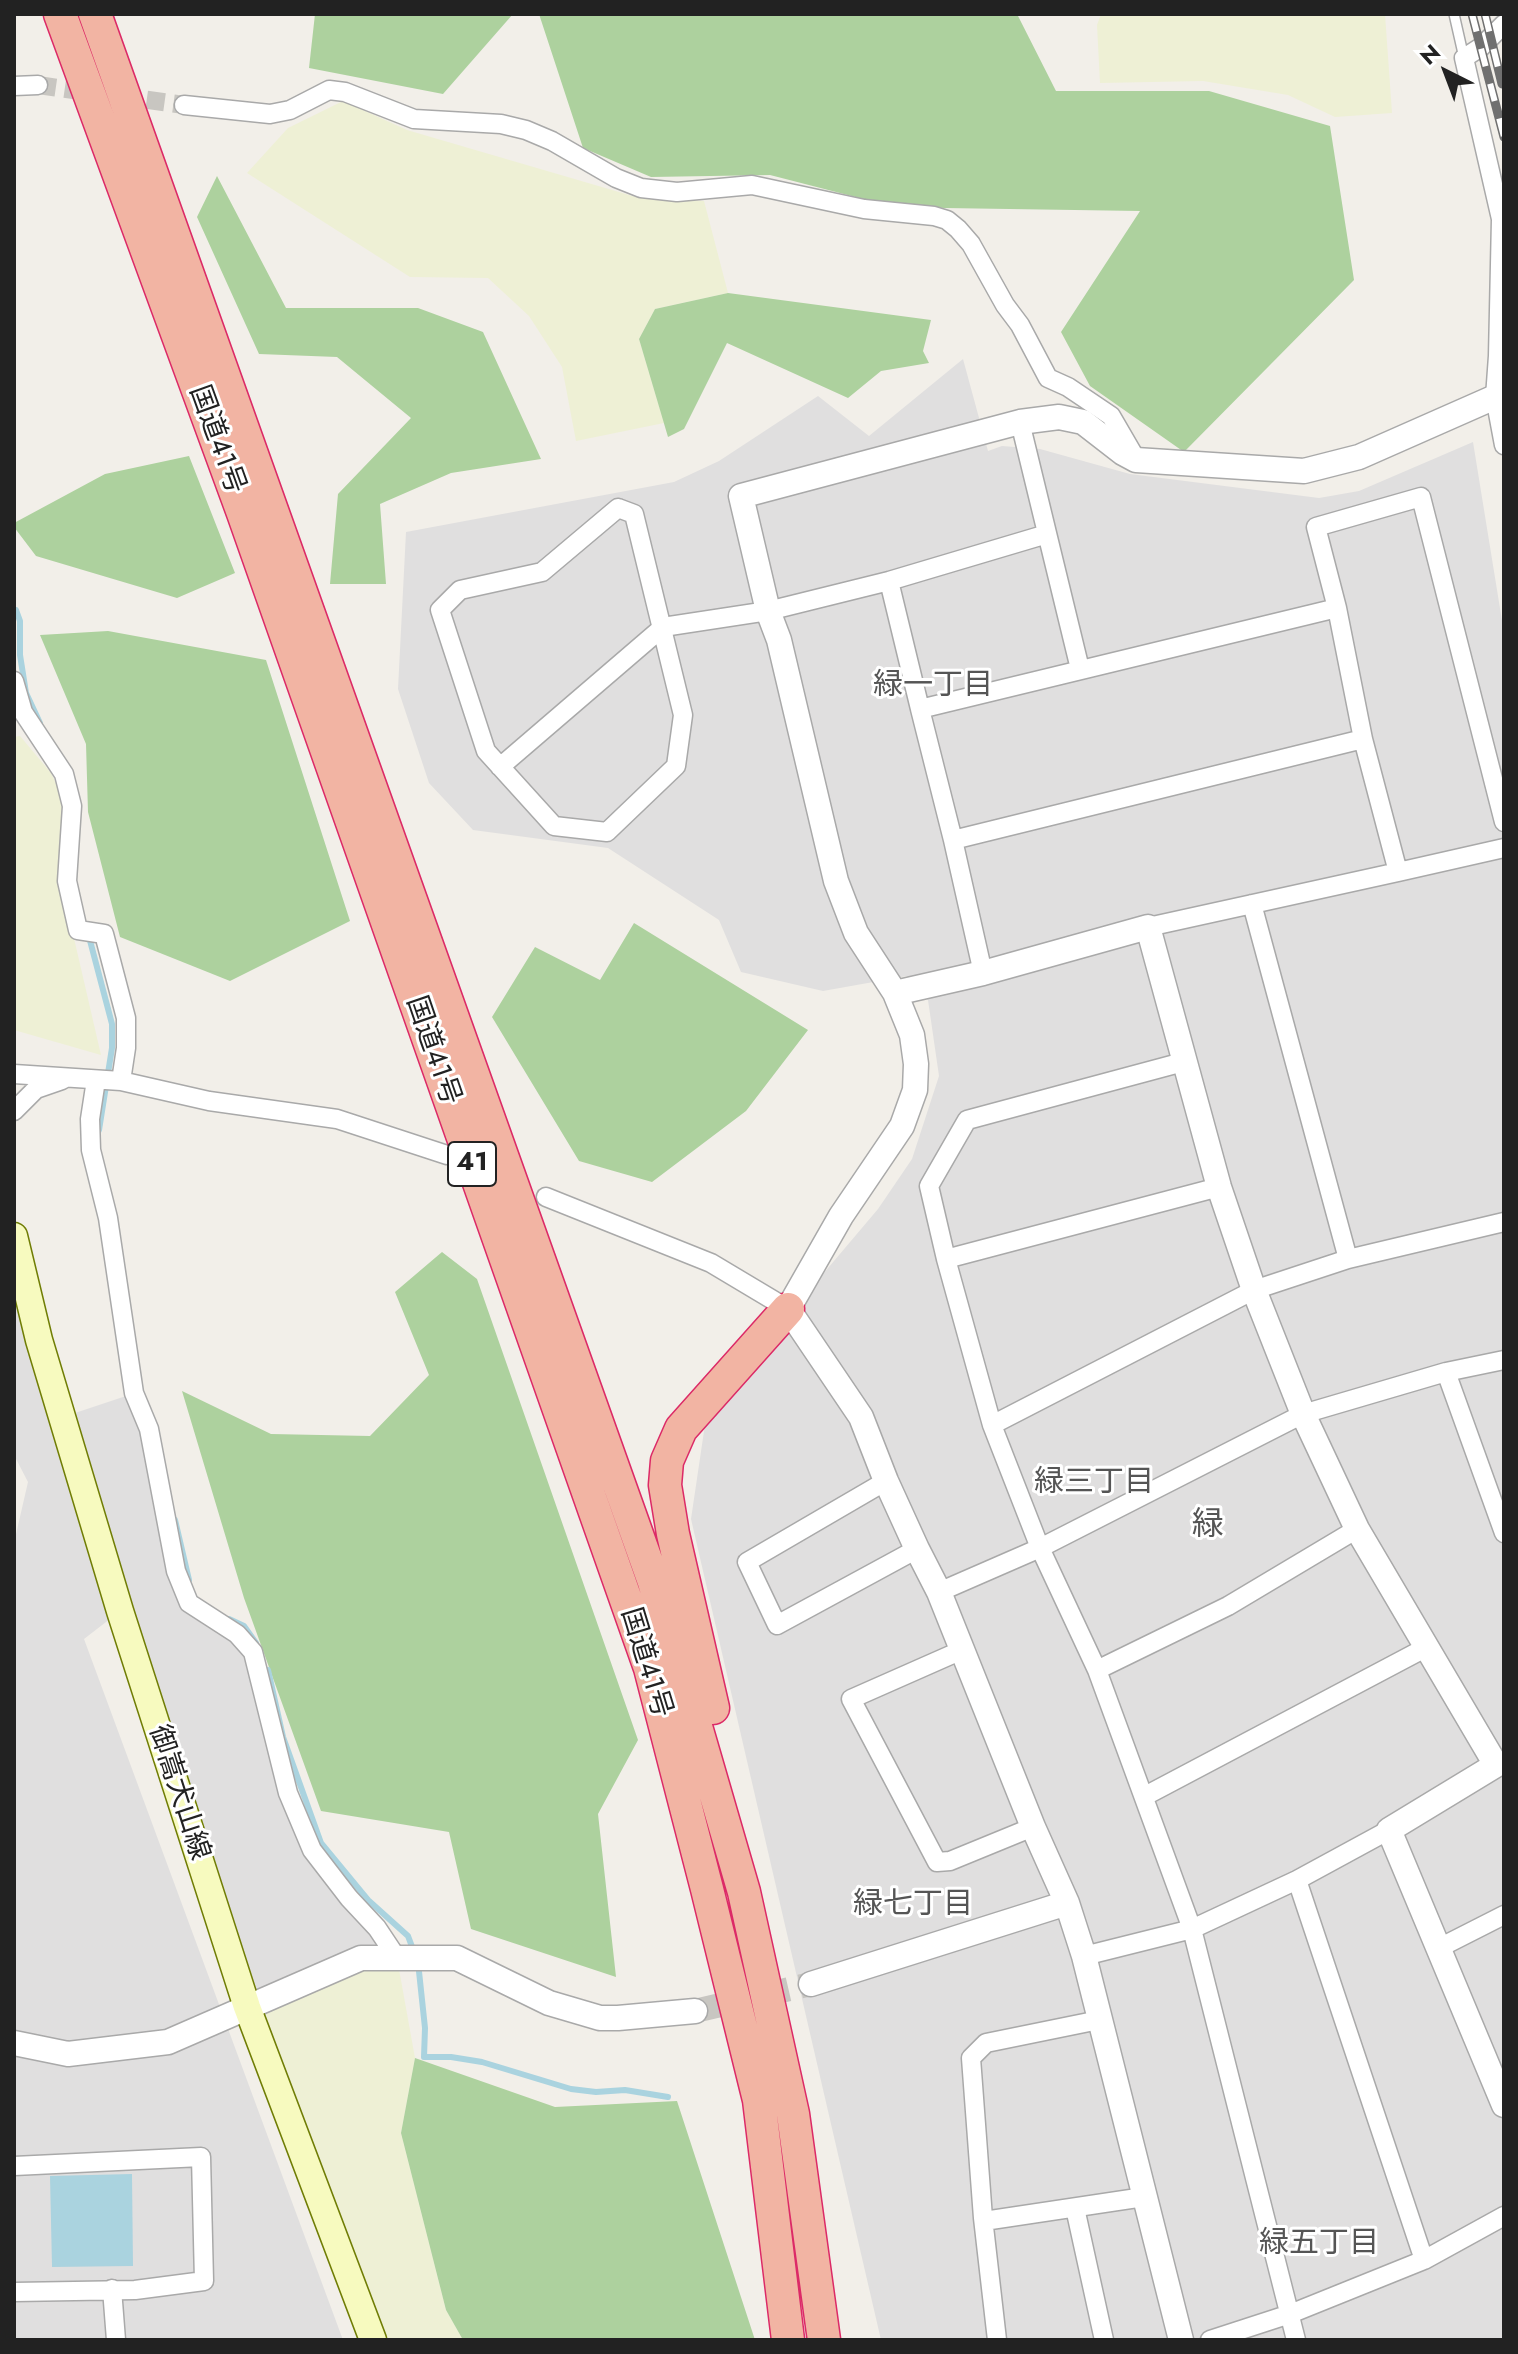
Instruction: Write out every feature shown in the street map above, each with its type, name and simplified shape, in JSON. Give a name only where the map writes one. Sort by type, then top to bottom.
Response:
[{"type":"highway","points":[[50,14],[84,81]]},
{"type":"highway","name":"国道41号","points":[[60,14],[243,513],[650,1668],[759,2100],[788,2340]]},
{"type":"highway","name":"国道41号","points":[[95,14],[654,1582],[744,1892],[793,2114],[824,2340]]},
{"type":"highway","points":[[111,14],[177,239]]},
{"type":"highway","points":[[744,1892],[730,1780],[673,1534],[665,1485],[667,1461],[681,1429],[788,1309]]},
{"type":"main road","name":"御嵩犬山線","points":[[14,1236],[39,1340],[120,1611],[247,2007],[373,2340]]},
{"type":"street","points":[[1504,24],[1481,47],[1464,58],[1501,219],[1495,397],[1504,445]]},
{"type":"street","points":[[14,86],[38,85]]},
{"type":"street","points":[[184,105],[270,114],[290,110],[329,90],[345,92],[414,119],[501,124],[526,130],[641,188],[677,192],[752,185],[864,209],[947,220],[971,244],[1048,378],[1068,387],[1111,416],[1136,460]]},
{"type":"street","points":[[788,1309],[841,1216],[902,1126],[915,1090],[916,1064],[912,1035],[895,993],[856,933],[836,881],[741,496],[1020,422],[1059,417],[1083,422],[1136,460],[1304,471],[1359,457],[1495,397]]},
{"type":"street","points":[[1020,422],[1080,669]]},
{"type":"street","points":[[1398,872],[1363,739],[1337,608],[1316,527],[1421,497],[1504,822]]},
{"type":"street","points":[[618,508],[634,514],[683,715],[676,766],[607,832],[554,826],[500,767],[486,751],[440,610],[460,590],[542,572],[618,508]]},
{"type":"street","points":[[500,767],[663,627],[768,611],[889,581],[1047,534]]},
{"type":"street","points":[[889,581],[983,973]]},
{"type":"street","points":[[920,709],[1337,608]]},
{"type":"street","points":[[14,681],[23,712],[64,774],[72,806],[67,881],[78,930],[104,934],[126,1018],[121,1081]]},
{"type":"street","points":[[953,840],[1363,739]]},
{"type":"street","points":[[895,993],[983,973],[1148,927],[1504,848]]},
{"type":"street","points":[[1252,904],[1348,1259]]},
{"type":"street","points":[[1084,1956],[1192,1929],[1297,1880],[1500,1764],[1357,1529],[1303,1414],[1254,1290],[1219,1187],[1148,927]]},
{"type":"street","points":[[1183,1062],[967,1120],[929,1186],[992,1425],[1040,1548],[1097,1670],[1192,1929],[1296,2340]]},
{"type":"street","points":[[14,1074],[121,1081],[209,1101],[337,1119],[447,1155]]},
{"type":"street","points":[[14,1111],[36,1089],[69,1078]]},
{"type":"street","points":[[96,1080],[90,1119],[91,1150],[108,1218],[134,1393],[149,1429],[176,1571],[189,1603],[237,1634],[253,1652],[288,1793],[312,1850],[377,1928],[397,1958]]},
{"type":"street","points":[[946,1259],[1219,1187]]},
{"type":"street","points":[[546,1197],[711,1263],[788,1309],[861,1417],[886,1481],[939,1592],[1033,1827],[1067,1903],[1084,1956],[1181,2340]]},
{"type":"street","points":[[992,1425],[1254,1290],[1348,1259],[1504,1222]]},
{"type":"street","points":[[939,1592],[1040,1548],[1303,1414],[1446,1372],[1504,1360]]},
{"type":"street","points":[[1446,1372],[1504,1533]]},
{"type":"street","points":[[886,1481],[747,1562],[777,1625],[917,1549]]},
{"type":"street","points":[[1097,1670],[1228,1606],[1357,1529]]},
{"type":"street","points":[[1145,1796],[1427,1647]]},
{"type":"street","points":[[962,1650],[851,1699],[937,1862],[950,1861],[1033,1827]]},
{"type":"street","points":[[1389,1830],[1504,2105]]},
{"type":"street","points":[[1297,1880],[1424,2260]]},
{"type":"street","points":[[811,1984],[1067,1903]]},
{"type":"street","points":[[1439,1948],[1504,1915]]},
{"type":"street","points":[[14,2043],[68,2054],[168,2042],[361,1958],[457,1958],[549,2003],[600,2018],[695,2011]]},
{"type":"street","points":[[997,2340],[971,2058],[986,2043],[1099,2020]]},
{"type":"street","points":[[14,2166],[201,2157],[204,2281],[135,2290],[14,2292]]},
{"type":"street","points":[[984,2221],[1144,2197]]},
{"type":"street","points":[[1075,2208],[1104,2340]]},
{"type":"street","points":[[1210,2340],[1290,2314],[1424,2260],[1504,2216]]},
{"type":"street","points":[[112,2289],[116,2340]]},
{"type":"lane","points":[[1454,14],[1464,58]]},
{"type":"shaded area","points":[[963,359],[988,451],[1002,446],[1040,449],[1130,474],[1319,498],[1359,491],[1473,442],[1504,633],[1504,2340],[881,2340],[691,1519],[707,1411],[878,1209],[912,1159],[939,1076],[928,1000],[907,976],[823,991],[741,972],[719,920],[608,848],[473,830],[429,783],[398,689],[406,532],[674,482],[719,461],[818,396],[869,436]]},
{"type":"shaded area","points":[[14,1286],[51,1421],[129,1395],[189,1602],[237,1634],[312,1850],[397,1958],[247,2007],[119,1612],[84,1639],[343,2340],[14,2340],[14,1543],[28,1482],[14,1455]]},
{"type":"green space","points":[[315,14],[513,14],[443,94],[309,68]]},
{"type":"green space","points":[[539,14],[1017,14],[1056,91],[1209,91],[1330,126],[1354,280],[1184,452],[1090,386],[1061,332],[1140,211],[944,208],[875,202],[770,175],[651,177],[583,148]]},
{"type":"green space","points":[[1101,14],[1385,14],[1392,113],[1335,117],[1288,95],[1203,81],[1100,83],[1097,25]]},
{"type":"green space","points":[[343,101],[407,130],[636,197],[704,201],[728,293],[655,309],[639,339],[664,423],[576,441],[562,367],[529,316],[488,278],[410,277],[247,173],[288,128]]},
{"type":"green space","points":[[217,176],[286,308],[418,308],[483,332],[541,459],[451,473],[380,504],[386,584],[330,584],[338,494],[411,418],[337,357],[259,354],[197,217]]},
{"type":"green space","points":[[728,293],[931,320],[923,351],[929,363],[881,371],[848,398],[727,343],[684,429],[668,437],[639,339],[655,309]]},
{"type":"green space","points":[[189,456],[235,573],[177,598],[36,556],[14,527],[14,523],[105,474]]},
{"type":"green space","points":[[108,631],[266,660],[350,921],[230,981],[120,937],[88,812],[86,744],[40,635]]},
{"type":"green space","points":[[20,736],[51,773],[62,796],[61,882],[101,1055],[14,1030],[14,737]]},
{"type":"green space","points":[[634,923],[808,1030],[746,1111],[652,1182],[579,1161],[492,1017],[535,947],[600,980]]},
{"type":"green space","points":[[442,1252],[477,1279],[638,1740],[598,1814],[616,1977],[471,1929],[449,1832],[321,1811],[244,1598],[182,1391],[271,1434],[370,1436],[429,1375],[395,1292]]},
{"type":"green space","points":[[397,1958],[415,2058],[401,2133],[446,2310],[463,2340],[373,2340],[247,2007]]},
{"type":"green space","points":[[415,2058],[555,2107],[677,2101],[755,2340],[463,2340],[446,2310],[401,2133]]},
{"type":"water","points":[[132,2174],[133,2266],[52,2267],[50,2176]]},
{"type":"waterway","points":[[16,610],[20,621],[20,655],[26,693],[40,723]]},
{"type":"waterway","points":[[88,933],[112,1024],[112,1048],[99,1130]]},
{"type":"waterway","points":[[175,1520],[189,1580]]},
{"type":"waterway","points":[[229,1619],[244,1626],[256,1643]]},
{"type":"waterway","points":[[271,1692],[268,1670],[283,1737],[321,1843],[368,1900],[408,1936],[414,1952]]},
{"type":"waterway","points":[[418,1962],[425,2028],[424,2057],[482,2062],[571,2089],[596,2092],[625,2090],[668,2097]]},
{"type":"tunnel","points":[[38,85],[94,93]]},
{"type":"tunnel","points":[[120,96],[184,105]]},
{"type":"tunnel","points":[[695,2011],[811,1984]]},
{"type":"railway","points":[[1472,14],[1504,137]]},
{"type":"railway","points":[[1485,14],[1502,84]]},
{"type":"district","name":"緑一丁目","points":[[933,687]]},
{"type":"district","name":"緑三丁目","points":[[1094,1484]]},
{"type":"district","name":"緑","points":[[1208,1526]]},
{"type":"district","name":"緑七丁目","points":[[913,1906]]},
{"type":"district","name":"緑五丁目","points":[[1319,2245]]}]
